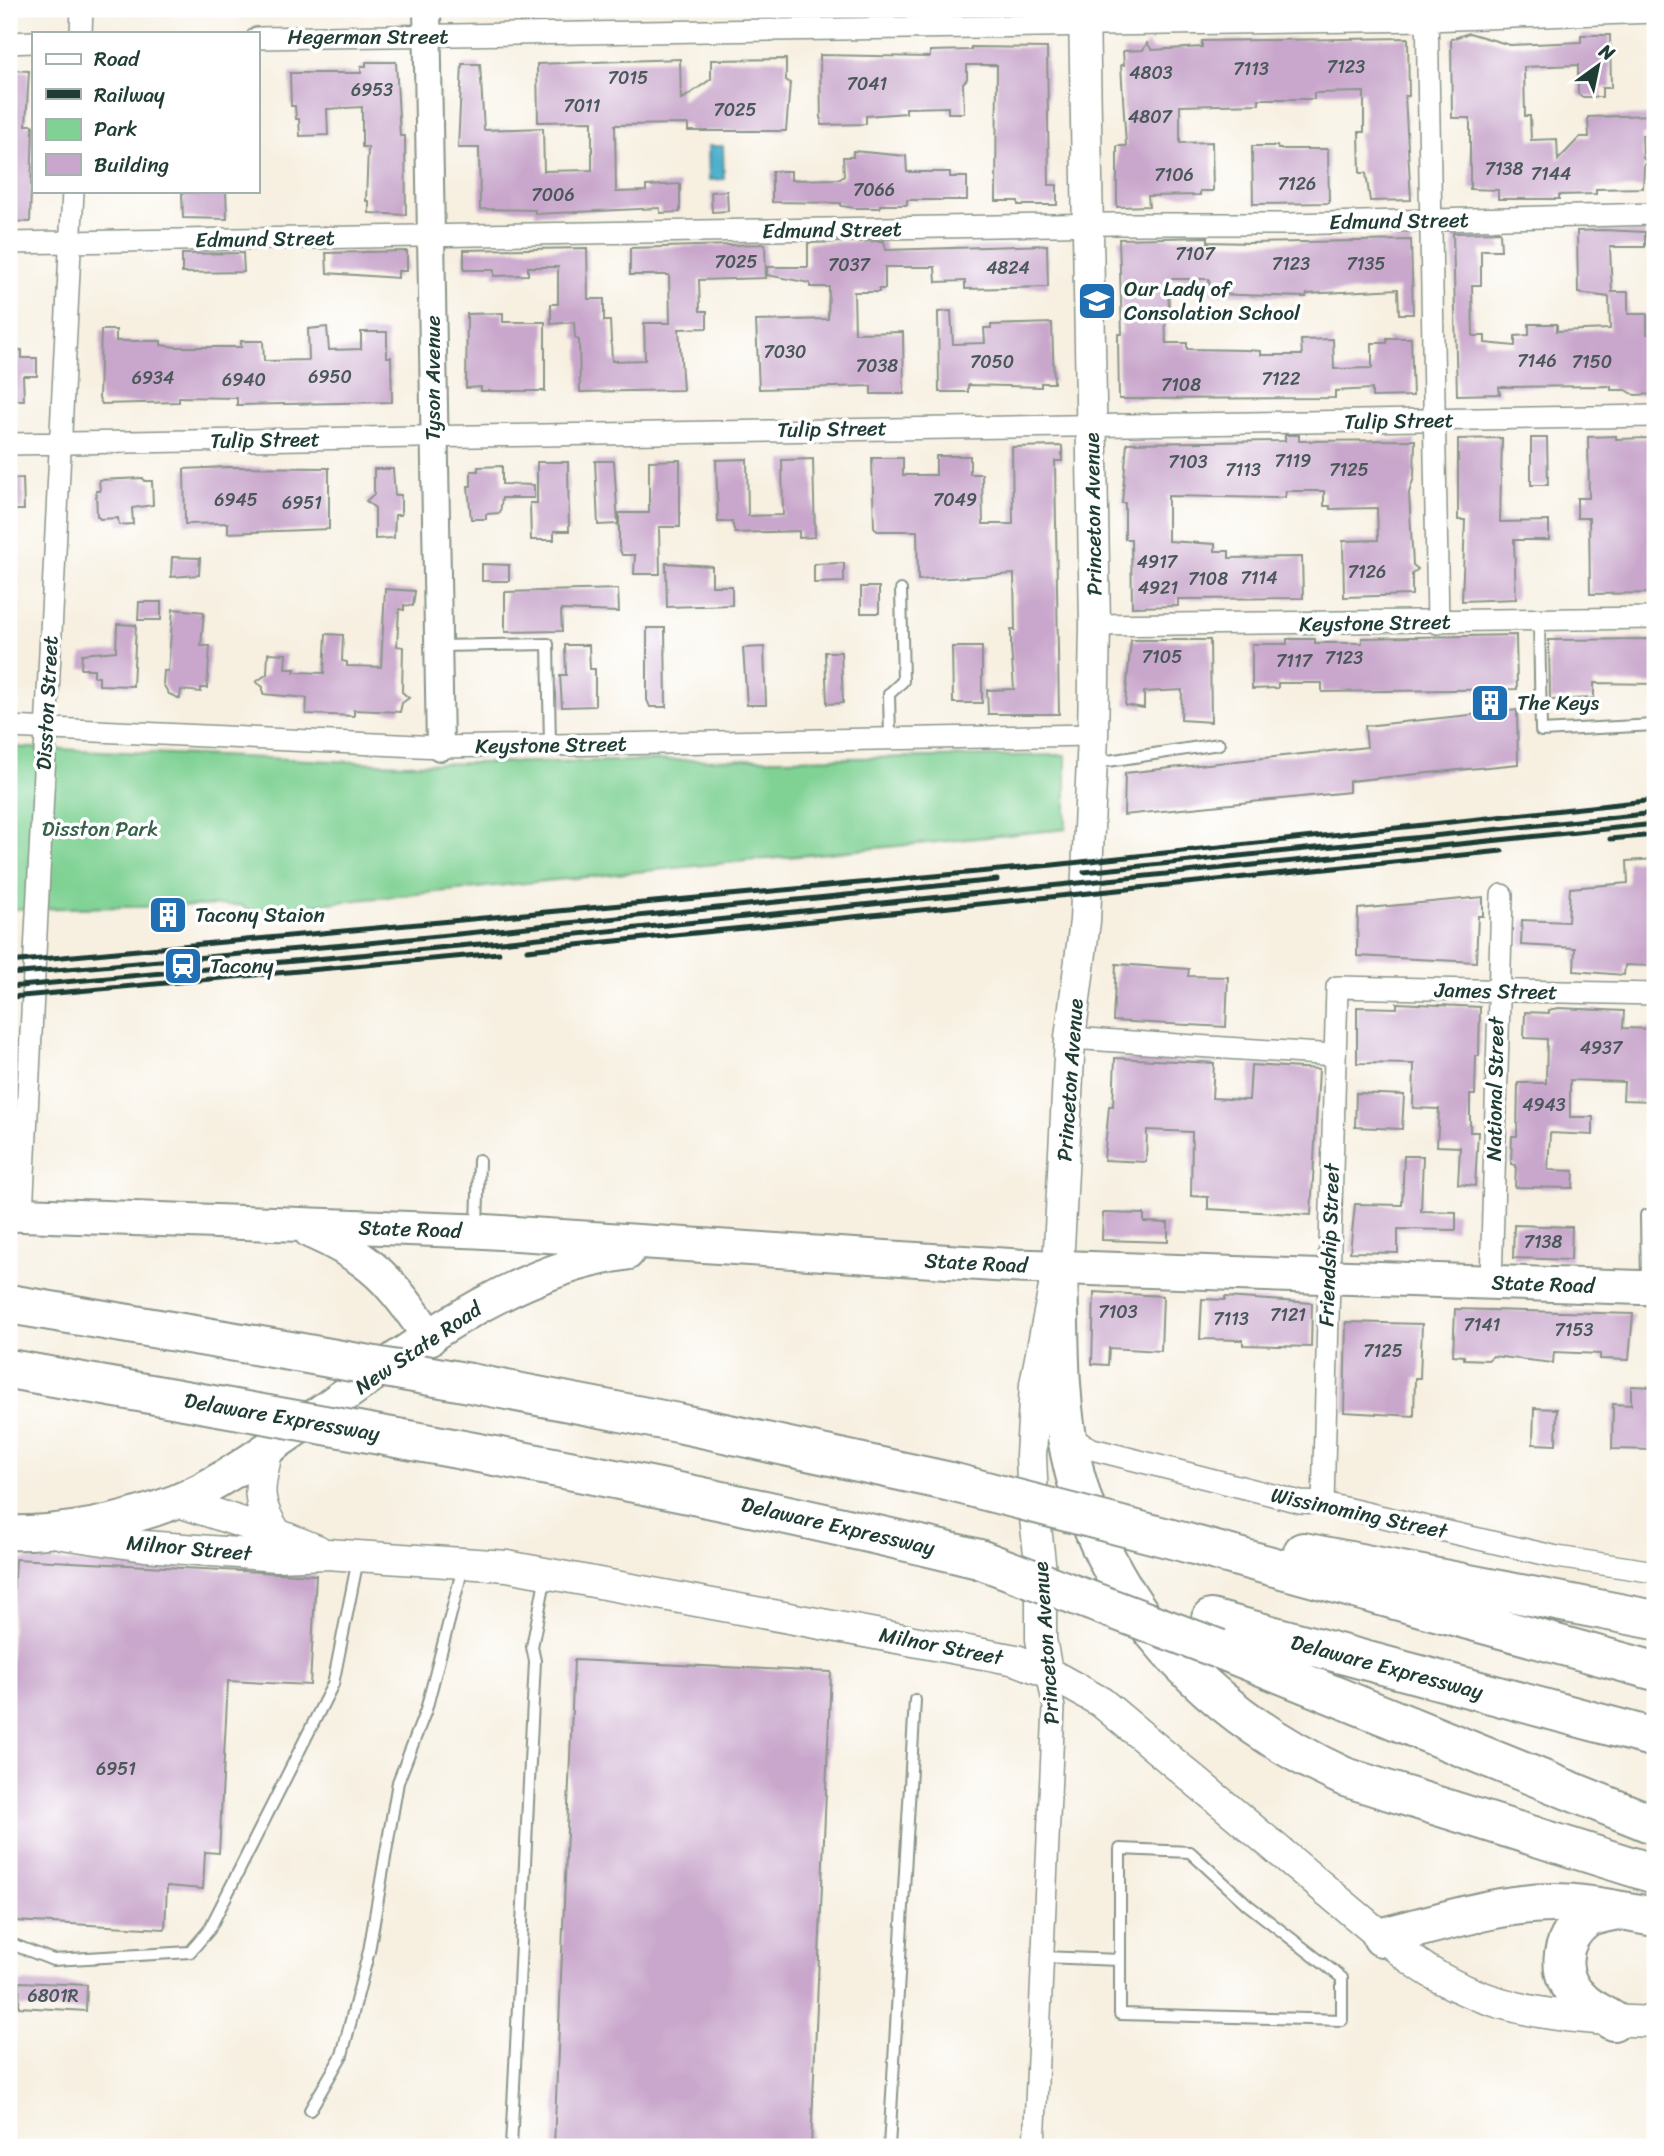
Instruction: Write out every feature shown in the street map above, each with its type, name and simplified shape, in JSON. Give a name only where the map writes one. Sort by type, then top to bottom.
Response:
[{"type":"highway","points":[[1058,1267],[1061,1381],[1067,1436],[1091,1525],[1112,1570],[1143,1619],[1193,1677],[1252,1727],[1297,1756],[1345,1777],[1655,1874]]},
{"type":"highway","points":[[9,1304],[470,1383],[692,1426],[1184,1535],[1655,1620]]},
{"type":"highway","name":"Delaware Expressway","points":[[9,1369],[397,1438],[793,1514],[979,1559],[1215,1634],[1464,1689],[1655,1738]]},
{"type":"highway","points":[[1184,1535],[1655,1671]]},
{"type":"highway","points":[[1215,1634],[1655,1825]]},
{"type":"highway","points":[[1382,1937],[1516,1906],[1552,1903],[1655,1917]]},
{"type":"highway","points":[[1613,2021],[1581,2001],[1565,1981],[1562,1956],[1572,1932],[1587,1919],[1616,1910]]},
{"type":"main road","name":"Princeton Avenue","points":[[1047,1672],[1041,1639],[1041,1571],[1032,1501],[1031,1456],[1035,1384],[1058,1267],[1070,1038],[1085,921],[1093,749],[1095,625],[1084,17]]},
{"type":"main road","name":"State Road","points":[[15,1214],[477,1231],[684,1246],[1058,1267],[1490,1283],[1653,1294]]},
{"type":"main road","name":"State Road","points":[[298,1226],[345,1246],[378,1270],[400,1293],[430,1338]]},
{"type":"main road","name":"New State Road","points":[[9,1533],[51,1533],[176,1502],[268,1449],[430,1338],[517,1284],[572,1265],[623,1253],[684,1246]]},
{"type":"main road","points":[[268,1449],[259,1496],[265,1516],[277,1534]]},
{"type":"main road","name":"Milnor Street","points":[[176,1502],[277,1534],[327,1554]]},
{"type":"main road","name":"Milnor Street","points":[[51,1533],[145,1546],[277,1556],[327,1554],[464,1562],[546,1573],[993,1656],[1047,1672],[1101,1702],[1127,1722],[1382,1937],[1430,1972],[1507,2007],[1559,2018],[1655,2022]]},
{"type":"street","points":[[81,32],[82,9]]},
{"type":"street","name":"Tyson Avenue","points":[[427,9],[440,747]]},
{"type":"street","name":"Hegerman Street","points":[[259,38],[428,37],[1084,17],[1655,12]]},
{"type":"street","points":[[1427,14],[1438,623]]},
{"type":"street","points":[[9,43],[32,42]]},
{"type":"street","name":"Disston Street","points":[[15,1214],[46,728],[72,192]]},
{"type":"street","name":"Edmund Street","points":[[9,243],[1655,214]]},
{"type":"street","name":"Tulip Street","points":[[9,444],[1655,416]]},
{"type":"street","name":"Keystone Street","points":[[1095,625],[1438,623],[1539,618],[1655,618]]},
{"type":"street","name":"Keystone Street","points":[[9,727],[440,747],[890,739],[1093,749]]},
{"type":"street","name":"National Street","points":[[1490,1283],[1502,895]]},
{"type":"street","name":"James Street","points":[[1337,987],[1655,994]]},
{"type":"street","name":"Friendship Street","points":[[1323,1503],[1337,987]]},
{"type":"street","points":[[1070,1038],[1335,1055]]},
{"type":"street","name":"Wissinoming Street","points":[[1067,1436],[1115,1455],[1300,1502],[1323,1503],[1558,1557],[1655,1572]]},
{"type":"street","name":"Princeton Avenue","points":[[1034,2147],[1054,1708],[1047,1672]]},
{"type":"lane","points":[[890,739],[889,694],[903,681],[901,590]]},
{"type":"lane","points":[[1539,618],[1541,732],[1655,725]]},
{"type":"lane","points":[[437,646],[548,645],[550,745]]},
{"type":"lane","points":[[1093,749],[1219,744]]},
{"type":"lane","points":[[477,1231],[479,1160]]},
{"type":"lane","points":[[1646,1215],[1653,1294]]},
{"type":"lane","points":[[9,1943],[53,1960],[190,1952],[209,1930],[333,1684],[359,1556]]},
{"type":"lane","points":[[310,2110],[342,2055],[369,1951],[398,1782],[426,1710],[464,1562]]},
{"type":"lane","points":[[511,2147],[535,1661],[532,1647],[546,1573]]},
{"type":"lane","points":[[889,2147],[915,1700]]},
{"type":"lane","points":[[1121,1849],[1190,1852],[1248,1905],[1342,1978],[1342,2020],[1120,2014],[1120,1960],[1121,1849]]},
{"type":"lane","points":[[1042,1956],[1120,1960]]},
{"type":"green space","name":"Disston Park","points":[[9,747],[402,764],[1066,755],[1066,829],[248,911],[241,905],[13,909],[9,928]]},
{"type":"water","points":[[708,146],[723,146],[724,179],[709,180]]},
{"type":"building","points":[[1469,33],[1510,45],[1581,42],[1581,35],[1610,35],[1611,88],[1602,88],[1602,97],[1581,97],[1578,93],[1578,65],[1524,67],[1525,116],[1530,116],[1531,140],[1557,139],[1558,160],[1580,137],[1589,137],[1588,117],[1655,115],[1655,135],[1642,135],[1643,158],[1648,162],[1644,166],[1643,188],[1596,189],[1596,194],[1559,195],[1559,199],[1498,199],[1498,190],[1470,189],[1470,118],[1452,118],[1451,39]]},
{"type":"building","points":[[1408,38],[1409,96],[1405,96],[1411,200],[1370,201],[1366,173],[1360,173],[1359,132],[1364,132],[1364,92],[1314,93],[1314,99],[1259,99],[1259,104],[1180,106],[1180,143],[1212,142],[1213,191],[1200,191],[1200,195],[1148,196],[1149,206],[1117,207],[1117,146],[1126,146],[1121,65],[1124,65],[1123,51],[1143,50],[1147,43],[1152,50],[1202,47],[1202,41]]},
{"type":"building","points":[[971,47],[1047,48],[1049,185],[1057,185],[1057,205],[1018,205],[1018,201],[996,201],[997,65],[967,65],[967,79],[963,83],[964,113],[948,113],[948,107],[906,108],[906,113],[866,116],[866,124],[821,125],[820,55],[930,57],[930,51],[971,50]]},
{"type":"building","points":[[680,59],[681,100],[711,79],[711,60],[786,59],[786,80],[790,83],[786,131],[688,131],[688,124],[615,125],[616,192],[646,191],[646,186],[680,184],[680,212],[660,213],[660,208],[535,214],[535,210],[480,209],[479,148],[458,148],[462,64],[480,64],[484,130],[543,128],[544,171],[592,170],[592,121],[538,122],[537,64]]},
{"type":"building","points":[[366,62],[396,62],[400,136],[405,136],[406,215],[369,213],[369,201],[366,201],[368,147],[362,147],[362,107],[327,109],[328,135],[300,136],[299,119],[296,119],[295,106],[291,106],[290,73],[361,73],[361,66],[366,66]]},
{"type":"building","points":[[9,70],[29,71],[26,125],[32,125],[30,222],[9,221]]},
{"type":"building","points":[[1252,146],[1328,149],[1329,203],[1253,204]]},
{"type":"building","points":[[853,151],[906,156],[907,172],[950,172],[950,177],[967,177],[967,200],[907,200],[907,205],[880,205],[880,208],[855,208],[841,206],[841,203],[772,202],[772,171],[791,171],[791,180],[840,179],[844,176],[843,157],[853,157]]},
{"type":"building","points":[[727,191],[728,211],[712,212],[711,192]]},
{"type":"building","points":[[226,192],[227,219],[183,218],[182,193]]},
{"type":"building","points":[[1577,231],[1645,232],[1645,247],[1610,247],[1612,292],[1628,292],[1628,314],[1647,314],[1647,334],[1655,334],[1655,394],[1635,395],[1626,390],[1611,390],[1611,386],[1499,387],[1500,394],[1457,395],[1453,233],[1500,232],[1501,250],[1481,250],[1481,285],[1472,285],[1473,336],[1485,336],[1485,343],[1515,346],[1515,336],[1529,335],[1529,324],[1557,324],[1557,331],[1610,329],[1609,297],[1578,293]]},
{"type":"building","points":[[1208,237],[1208,242],[1250,243],[1411,240],[1413,314],[1399,314],[1398,289],[1307,294],[1306,297],[1210,294],[1209,279],[1168,279],[1169,310],[1165,310],[1166,343],[1187,343],[1187,349],[1261,351],[1261,355],[1302,355],[1301,340],[1333,339],[1334,369],[1372,368],[1372,343],[1387,343],[1387,338],[1411,338],[1413,396],[1372,397],[1372,389],[1335,391],[1335,398],[1119,399],[1118,334],[1122,334],[1119,239]]},
{"type":"building","points":[[884,241],[886,250],[1047,245],[1048,287],[965,289],[965,281],[936,282],[935,267],[885,267],[885,289],[879,289],[879,292],[854,292],[855,333],[903,332],[904,394],[871,394],[871,386],[759,389],[756,321],[828,319],[829,287],[810,287],[810,283],[767,275],[767,267],[808,267],[808,243]]},
{"type":"building","points":[[765,244],[766,278],[699,280],[700,311],[707,311],[707,328],[679,329],[683,390],[580,392],[579,340],[575,338],[574,322],[551,324],[551,304],[558,304],[558,267],[528,267],[528,275],[494,276],[494,270],[464,270],[464,250],[587,248],[588,299],[604,299],[604,321],[610,321],[612,361],[645,360],[644,323],[670,323],[669,275],[630,275],[630,248]]},
{"type":"building","points":[[407,251],[407,271],[398,271],[398,278],[327,273],[326,253]]},
{"type":"building","points":[[243,253],[244,272],[182,273],[182,254]]},
{"type":"building","points":[[951,311],[953,344],[985,343],[984,328],[991,328],[991,325],[1052,323],[1054,383],[1041,383],[1041,387],[968,385],[968,392],[939,392],[938,312]]},
{"type":"building","points":[[503,313],[503,322],[545,322],[545,391],[481,391],[481,387],[466,388],[467,314]]},
{"type":"building","points":[[327,327],[329,350],[361,349],[361,332],[387,332],[387,357],[391,357],[392,402],[237,405],[237,398],[179,397],[179,402],[102,404],[99,398],[101,330],[116,330],[116,341],[161,341],[161,345],[176,347],[241,347],[241,341],[263,341],[264,361],[309,360],[308,329]]},
{"type":"building","points":[[22,350],[22,358],[37,358],[37,376],[23,376],[24,400],[9,400],[9,351]]},
{"type":"building","points":[[1285,435],[1299,435],[1299,441],[1415,440],[1414,477],[1409,493],[1413,565],[1418,569],[1412,574],[1412,595],[1344,597],[1343,541],[1378,540],[1377,508],[1330,509],[1330,506],[1324,506],[1324,491],[1286,491],[1285,497],[1277,498],[1168,496],[1168,541],[1215,544],[1215,551],[1229,551],[1229,558],[1302,557],[1303,598],[1178,599],[1178,606],[1132,607],[1131,539],[1125,539],[1125,503],[1122,503],[1127,443],[1285,441]]},
{"type":"building","points":[[1616,436],[1616,439],[1649,438],[1651,497],[1655,497],[1655,514],[1651,514],[1655,593],[1590,594],[1589,518],[1577,518],[1577,498],[1589,498],[1588,437]]},
{"type":"building","points":[[1502,438],[1500,522],[1549,521],[1549,540],[1514,540],[1516,599],[1462,601],[1465,520],[1458,520],[1458,439]]},
{"type":"building","points":[[1531,438],[1547,438],[1548,485],[1531,485]]},
{"type":"building","points":[[1062,446],[1062,461],[1055,461],[1059,714],[988,714],[987,690],[1014,689],[1011,630],[1015,630],[1014,574],[918,580],[917,531],[877,531],[874,527],[872,458],[903,458],[903,475],[936,475],[936,456],[970,456],[970,474],[982,474],[983,524],[1013,524],[1012,447]]},
{"type":"building","points":[[747,459],[748,516],[783,515],[782,460],[813,459],[815,537],[799,538],[799,531],[735,533],[732,522],[718,522],[716,460]]},
{"type":"building","points":[[680,460],[680,527],[659,527],[660,574],[634,574],[635,555],[622,555],[619,547],[619,513],[649,513],[649,461]]},
{"type":"building","points":[[595,461],[614,461],[618,524],[598,525]]},
{"type":"building","points":[[537,462],[568,462],[569,531],[554,531],[554,540],[531,540],[530,503],[537,503]]},
{"type":"building","points":[[502,466],[502,484],[534,485],[534,498],[502,498],[500,513],[486,514],[486,519],[471,519],[468,486],[471,486],[471,471],[478,471],[478,467]]},
{"type":"building","points":[[329,468],[329,529],[228,533],[228,523],[185,524],[184,469]]},
{"type":"building","points":[[374,469],[393,469],[395,495],[401,495],[401,515],[395,515],[394,538],[375,539],[375,508],[366,501],[374,494]]},
{"type":"building","points":[[23,478],[24,510],[9,510],[9,479]]},
{"type":"building","points":[[143,478],[144,481],[152,481],[153,505],[132,508],[133,524],[119,525],[118,518],[100,519],[97,516],[96,491],[100,491],[99,480]]},
{"type":"building","points":[[172,557],[200,558],[199,575],[171,577]]},
{"type":"building","points":[[666,563],[712,566],[712,586],[732,586],[732,605],[667,607]]},
{"type":"building","points":[[844,563],[844,582],[814,583],[814,564]]},
{"type":"building","points":[[482,564],[509,565],[509,581],[482,581]]},
{"type":"building","points":[[861,587],[879,587],[879,613],[861,613]]},
{"type":"building","points":[[385,589],[415,591],[413,606],[404,605],[404,610],[399,609],[397,646],[403,647],[402,692],[409,698],[402,703],[400,712],[354,710],[354,716],[306,714],[307,698],[263,694],[263,687],[256,682],[267,674],[268,653],[286,654],[285,669],[324,673],[326,634],[343,635],[342,661],[347,662],[347,666],[381,667]]},
{"type":"building","points":[[618,589],[619,612],[561,610],[562,631],[505,632],[505,592]]},
{"type":"building","points":[[139,602],[161,602],[161,620],[138,620]]},
{"type":"building","points":[[173,609],[204,612],[201,646],[210,646],[207,688],[201,688],[201,692],[181,690],[180,699],[169,694],[163,684],[164,671],[168,671]]},
{"type":"building","points":[[117,624],[136,625],[133,686],[99,685],[99,677],[94,677],[94,669],[81,669],[82,654],[116,651]]},
{"type":"building","points":[[647,628],[665,628],[666,707],[650,707],[647,700]]},
{"type":"building","points":[[1516,635],[1517,689],[1322,692],[1322,683],[1278,683],[1278,688],[1252,689],[1252,644],[1287,644],[1287,639],[1315,639],[1315,643],[1362,643],[1362,638]]},
{"type":"building","points":[[1655,639],[1655,684],[1594,683],[1594,698],[1550,700],[1549,640]]},
{"type":"building","points":[[1131,640],[1210,640],[1211,722],[1181,720],[1182,690],[1144,692],[1144,708],[1125,705]]},
{"type":"building","points":[[565,645],[589,645],[590,669],[595,669],[595,706],[562,707],[560,675],[566,675]]},
{"type":"building","points":[[764,647],[766,705],[747,705],[743,648]]},
{"type":"building","points":[[952,647],[982,647],[982,703],[953,703]]},
{"type":"building","points":[[825,652],[841,652],[843,703],[827,704]]},
{"type":"building","points":[[1517,710],[1518,764],[1349,781],[1349,792],[1124,815],[1125,773],[1367,747],[1365,726]]},
{"type":"building","points":[[1655,859],[1655,966],[1625,965],[1624,975],[1574,971],[1575,948],[1521,945],[1522,920],[1568,922],[1570,888],[1628,883],[1627,861]]},
{"type":"building","points":[[1483,897],[1483,916],[1478,916],[1476,962],[1357,956],[1358,909]]},
{"type":"building","points":[[1116,964],[1189,969],[1188,976],[1228,977],[1226,1027],[1113,1021]]},
{"type":"building","points":[[1397,1003],[1480,1007],[1475,1095],[1470,1095],[1470,1132],[1478,1132],[1475,1186],[1458,1184],[1460,1147],[1437,1146],[1439,1109],[1413,1108],[1414,1064],[1357,1063],[1357,1007],[1397,1008]]},
{"type":"building","points":[[1558,1008],[1624,1011],[1623,1028],[1655,1029],[1653,1101],[1623,1100],[1624,1082],[1570,1080],[1570,1117],[1593,1117],[1593,1135],[1550,1133],[1548,1170],[1574,1171],[1573,1188],[1515,1187],[1516,1165],[1511,1164],[1512,1136],[1517,1136],[1518,1083],[1546,1083],[1547,1039],[1524,1038],[1525,1012],[1549,1013],[1549,1010]]},
{"type":"building","points":[[1115,1058],[1214,1063],[1212,1098],[1245,1100],[1249,1100],[1251,1065],[1319,1069],[1311,1215],[1208,1209],[1208,1197],[1191,1196],[1192,1132],[1147,1130],[1146,1162],[1104,1160],[1109,1106],[1113,1106]]},
{"type":"building","points":[[1356,1093],[1404,1095],[1402,1129],[1355,1127]]},
{"type":"building","points":[[1404,1156],[1423,1156],[1421,1211],[1456,1212],[1456,1230],[1398,1229],[1398,1253],[1350,1252],[1355,1204],[1402,1205]]},
{"type":"building","points":[[1103,1213],[1144,1214],[1144,1222],[1168,1223],[1168,1242],[1102,1240]]},
{"type":"building","points":[[1514,1225],[1572,1227],[1571,1260],[1513,1258]]},
{"type":"building","points":[[1094,1292],[1163,1296],[1161,1351],[1109,1348],[1108,1365],[1092,1364]]},
{"type":"building","points":[[1225,1297],[1312,1303],[1311,1347],[1243,1345],[1243,1340],[1200,1339],[1202,1299],[1225,1300]]},
{"type":"building","points":[[1455,1309],[1633,1314],[1629,1360],[1600,1359],[1600,1354],[1554,1352],[1553,1363],[1493,1356],[1488,1360],[1464,1359],[1464,1356],[1453,1355]]},
{"type":"building","points":[[1346,1322],[1422,1324],[1420,1378],[1415,1378],[1414,1416],[1344,1412]]},
{"type":"building","points":[[1631,1386],[1655,1387],[1655,1450],[1612,1449],[1613,1404],[1631,1405]]},
{"type":"building","points":[[1534,1408],[1557,1409],[1556,1445],[1533,1444]]},
{"type":"building","points":[[15,1559],[316,1575],[310,1685],[228,1681],[219,1853],[205,1852],[203,1889],[167,1886],[165,1929],[14,1921],[15,1900],[9,1899],[9,1680]]},
{"type":"building","points":[[574,1660],[831,1672],[811,2147],[554,2147]]},
{"type":"building","points":[[20,1982],[87,1985],[86,2011],[19,2007]]},
{"type":"railway","points":[[9,962],[1053,865],[1655,800]]},
{"type":"railway","points":[[1084,872],[1655,813]]},
{"type":"railway","points":[[9,987],[491,943],[1655,824]]},
{"type":"railway","points":[[1610,839],[1655,835]]},
{"type":"railway","points":[[527,950],[1502,851]]},
{"type":"railway","points":[[9,974],[368,943],[997,880]]},
{"type":"railway","points":[[11,997],[499,953]]},
{"type":"place","name":"Our Lady of Consolation School","points":[[1097,301]]},
{"type":"place","name":"The Keys","points":[[1490,703]]},
{"type":"place","name":"Tacony Staion","points":[[168,915]]},
{"type":"place","name":"Tacony","points":[[183,966]]}]
